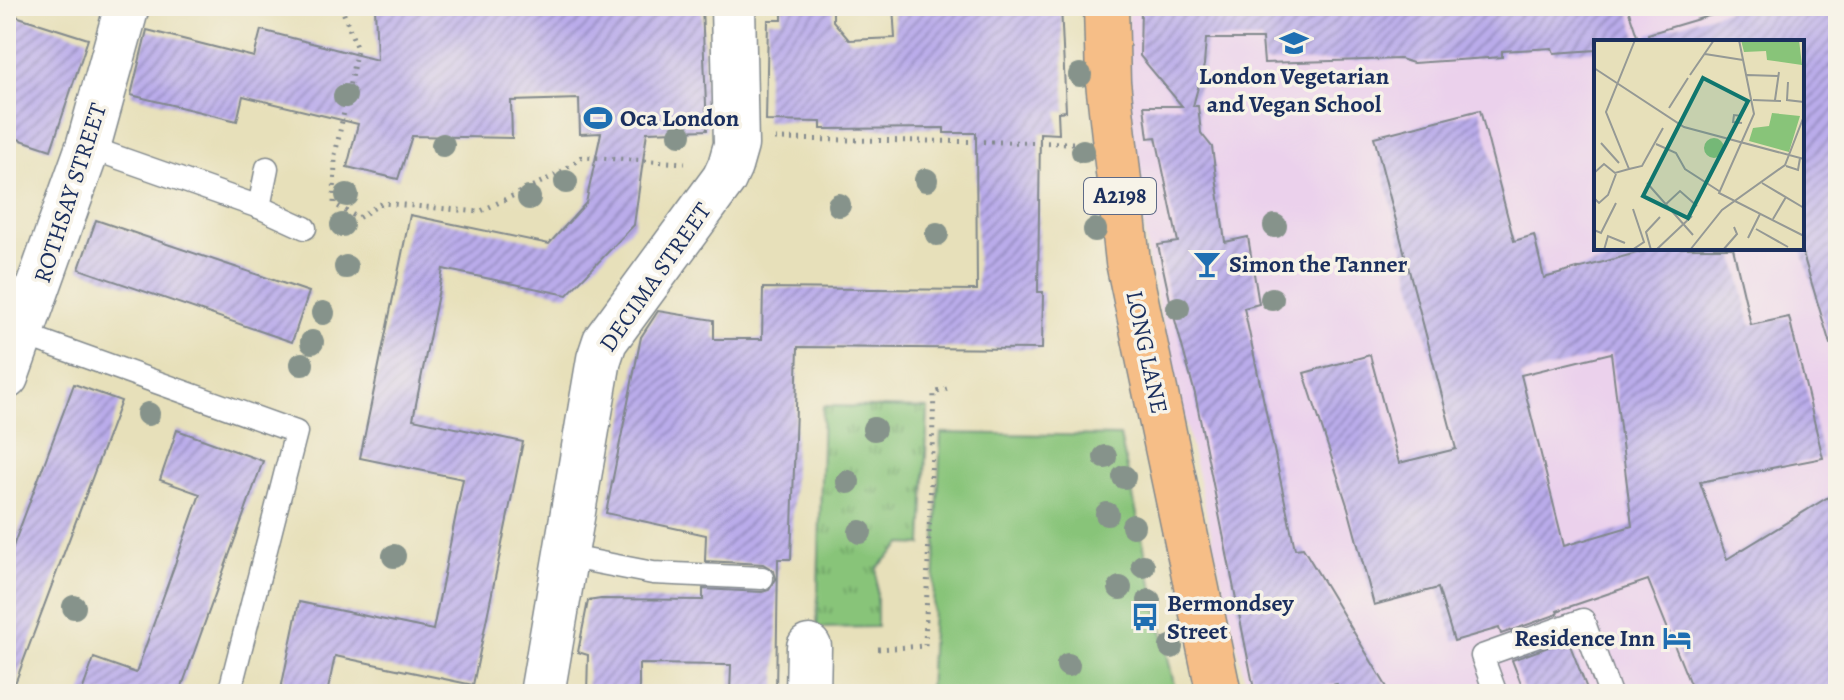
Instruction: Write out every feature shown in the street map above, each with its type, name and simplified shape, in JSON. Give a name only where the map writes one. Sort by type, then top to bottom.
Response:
[{"type":"main road","name":"LONG LANE","points":[[1106,6],[1108,82],[1128,262],[1219,694]]},
{"type":"street","name":"ROTHSAY STREET","points":[[6,377],[88,147],[127,6]]},
{"type":"street","points":[[733,6],[733,152]]},
{"type":"street","name":"DECIMA STREET","points":[[542,694],[593,386],[605,341],[724,179],[733,152]]},
{"type":"street","points":[[808,694],[809,647]]},
{"type":"lane","points":[[88,147],[259,207],[305,228]]},
{"type":"lane","points":[[259,207],[267,168]]},
{"type":"lane","points":[[22,334],[296,432],[229,694]]},
{"type":"lane","points":[[565,556],[653,573],[762,578]]},
{"type":"lane","points":[[1496,694],[1482,656],[1583,620],[1610,694]]},
{"type":"path","points":[[341,6],[357,49],[335,155],[334,204],[358,218],[382,203],[479,212],[558,174],[582,157],[1114,145]]},
{"type":"path","points":[[878,649],[925,646],[934,393],[947,389]]},
{"type":"shaded area","points":[[1129,6],[1838,6],[1838,694],[1248,694],[1148,259],[1126,84]]},
{"type":"green space","points":[[823,406],[928,408],[922,545],[902,544],[877,568],[877,627],[817,628]]},
{"type":"green space","points":[[941,433],[1120,436],[1176,694],[929,694]]},
{"type":"building","points":[[375,6],[702,6],[707,130],[647,132],[634,225],[567,295],[443,269],[413,419],[523,442],[473,685],[335,656],[327,694],[280,694],[299,602],[433,630],[463,479],[360,458],[410,215],[549,244],[586,203],[601,133],[580,134],[579,99],[511,101],[512,138],[412,136],[398,179],[347,167],[358,124],[243,96],[237,121],[131,95],[147,30],[254,57],[261,30],[377,60]]},
{"type":"building","points":[[782,6],[833,6],[833,21],[849,40],[895,38],[893,6],[1061,6],[1066,111],[1058,112],[1059,134],[1040,133],[1038,292],[1043,292],[1042,349],[798,347],[791,559],[778,559],[776,694],[730,694],[731,665],[639,664],[639,694],[587,694],[588,655],[578,652],[588,601],[703,600],[703,589],[762,592],[769,590],[776,579],[774,571],[763,564],[705,561],[706,535],[606,513],[641,337],[658,311],[714,320],[714,339],[762,339],[763,288],[977,290],[976,133],[944,133],[944,128],[821,129],[821,122],[766,121],[768,20],[782,20]]},
{"type":"building","points":[[1141,6],[1627,6],[1638,40],[1594,40],[1594,50],[1554,53],[1552,48],[1502,51],[1502,57],[1413,63],[1400,59],[1264,63],[1262,39],[1206,39],[1204,65],[1193,106],[1198,106],[1201,133],[1212,147],[1225,242],[1248,237],[1259,304],[1244,308],[1295,549],[1303,548],[1391,694],[1340,694],[1337,684],[1283,694],[1255,694],[1195,394],[1158,245],[1178,242],[1156,137],[1148,138],[1144,106],[1182,106],[1140,56]]},
{"type":"building","points":[[1742,6],[1838,6],[1838,343],[1830,344],[1802,251],[1804,40],[1649,40],[1648,34]]},
{"type":"building","points":[[6,13],[88,39],[51,150],[6,135]]},
{"type":"building","points":[[1480,110],[1514,241],[1534,235],[1544,278],[1648,250],[1733,250],[1751,325],[1789,317],[1823,458],[1700,482],[1727,559],[1838,491],[1838,694],[1694,694],[1648,580],[1501,634],[1499,628],[1454,641],[1438,588],[1374,605],[1348,508],[1304,373],[1370,355],[1399,463],[1456,449],[1374,137]],"holes":[[[1611,353],[1632,526],[1564,546],[1521,375]]]},
{"type":"building","points":[[96,220],[309,292],[292,342],[79,269]]},
{"type":"building","points":[[74,384],[121,401],[11,694],[6,694],[6,565]]},
{"type":"building","points":[[177,430],[263,461],[181,689],[183,694],[81,694],[94,658],[136,673],[200,494],[160,480]]},
{"type":"building","points":[[1568,640],[1589,694],[1525,694],[1512,660]]},
{"type":"place","name":"London Vegetarian and Vegan School","points":[[1294,43]]},
{"type":"place","name":"Oca London","points":[[598,118]]},
{"type":"place","name":"Simon the Tanner","points":[[1207,264]]},
{"type":"place","name":"Bermondsey Street","points":[[1145,617]]},
{"type":"place","name":"Residence Inn","points":[[1677,638]]}]
